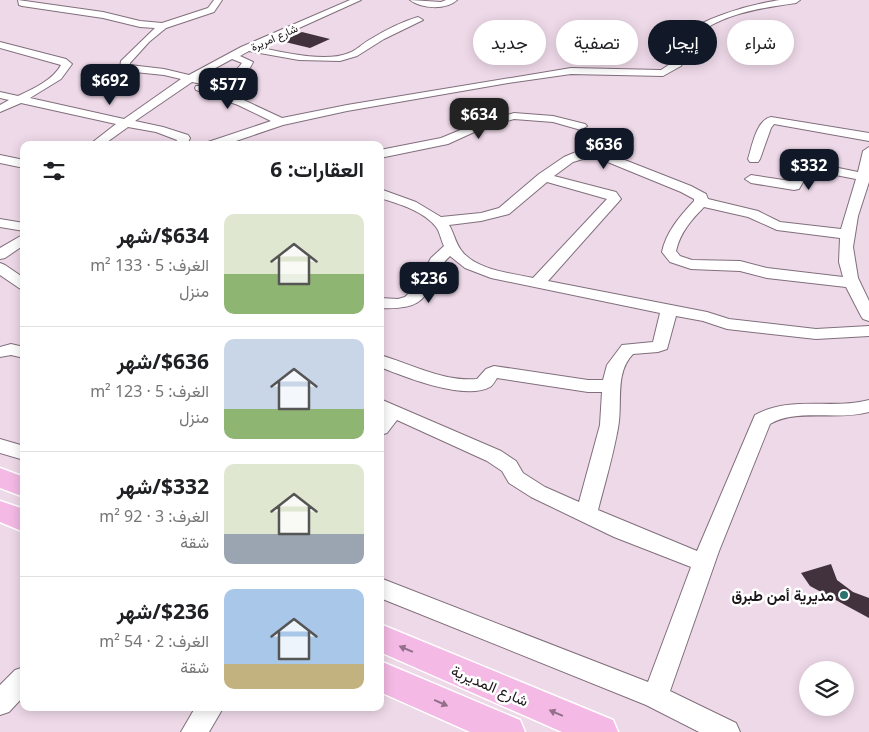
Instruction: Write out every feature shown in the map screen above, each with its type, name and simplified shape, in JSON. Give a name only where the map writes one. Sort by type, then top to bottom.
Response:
[{"type":"main road","points":[[0,478],[20,486]]},
{"type":"main road","points":[[0,511],[20,519]]},
{"type":"main road","name":"شارع المديرية","points":[[384,640],[601,732]]},
{"type":"main road","points":[[384,678],[508,732]]},
{"type":"street","points":[[22,0],[22,3],[81,11],[140,24],[163,26]]},
{"type":"street","points":[[218,0],[211,10],[163,26],[132,54],[125,63],[125,68],[164,72],[236,99],[261,110],[280,122]]},
{"type":"street","name":"شارع امريرة","points":[[101,141],[186,81],[248,48],[357,0]]},
{"type":"street","points":[[414,0],[442,5],[453,0]]},
{"type":"street","points":[[224,141],[280,122],[347,108],[544,74],[571,71],[663,73],[674,69],[678,64],[681,56],[680,48],[684,39],[719,18],[730,12],[757,5],[796,0]]},
{"type":"street","points":[[248,48],[279,55],[339,58],[356,53],[374,41],[418,20]]},
{"type":"street","points":[[0,45],[62,60],[67,64],[64,71],[55,78],[0,109]]},
{"type":"street","points":[[186,81],[214,84],[232,78],[246,68],[248,62],[232,56]]},
{"type":"street","points":[[0,94],[176,134],[184,138],[183,141]]},
{"type":"street","points":[[384,153],[444,141],[479,126],[514,116],[565,121],[581,126]]},
{"type":"street","points":[[754,159],[765,127],[771,120],[869,137]]},
{"type":"street","points":[[869,151],[862,202],[846,234],[847,270],[851,283],[869,316]]},
{"type":"street","points":[[438,221],[460,220],[502,212],[544,177],[567,162],[582,154],[594,152],[686,189],[701,197],[701,202]]},
{"type":"street","points":[[0,159],[20,163]]},
{"type":"street","points":[[751,179],[794,186],[808,166],[866,177]]},
{"type":"street","points":[[536,284],[614,199],[610,195],[544,177]]},
{"type":"street","points":[[384,195],[424,212],[438,221],[446,229],[451,247],[460,258],[471,266],[496,275],[707,317],[727,324],[816,334],[869,331]]},
{"type":"street","points":[[701,202],[753,214],[778,226],[846,234]]},
{"type":"street","points":[[701,202],[683,222],[669,247],[668,252],[675,259],[691,264],[740,266],[767,273],[851,283]]},
{"type":"street","points":[[0,223],[20,226]]},
{"type":"street","points":[[0,256],[20,241]]},
{"type":"street","points":[[384,303],[399,304],[411,300],[422,289],[436,261],[451,247]]},
{"type":"street","points":[[0,268],[20,282]]},
{"type":"street","points":[[586,515],[609,423],[611,386],[617,364],[624,352],[634,347],[658,347],[661,345],[669,310]]},
{"type":"street","points":[[0,352],[11,350],[20,352]]},
{"type":"street","points":[[384,362],[462,384],[476,385],[484,382],[494,372],[588,386],[611,386]]},
{"type":"street","points":[[655,696],[704,563],[762,420],[767,416],[781,412],[847,411],[869,406]]},
{"type":"street","points":[[387,408],[494,456],[509,466],[516,478],[538,492],[622,532],[704,563]]},
{"type":"street","points":[[0,446],[20,452]]},
{"type":"street","points":[[384,590],[655,696],[727,732]]},
{"type":"street","points":[[0,703],[20,682]]},
{"type":"street","points":[[194,732],[208,711]]},
{"type":"building","points":[[302,32],[330,39],[310,48],[281,41]]},
{"type":"building","name":"مديرية أمن طبرق","points":[[831,564],[837,580],[853,592],[869,598],[869,618],[810,586],[801,573]]},
{"type":"place","name":"مديرية أمن طبرق","points":[[844,595]]}]
